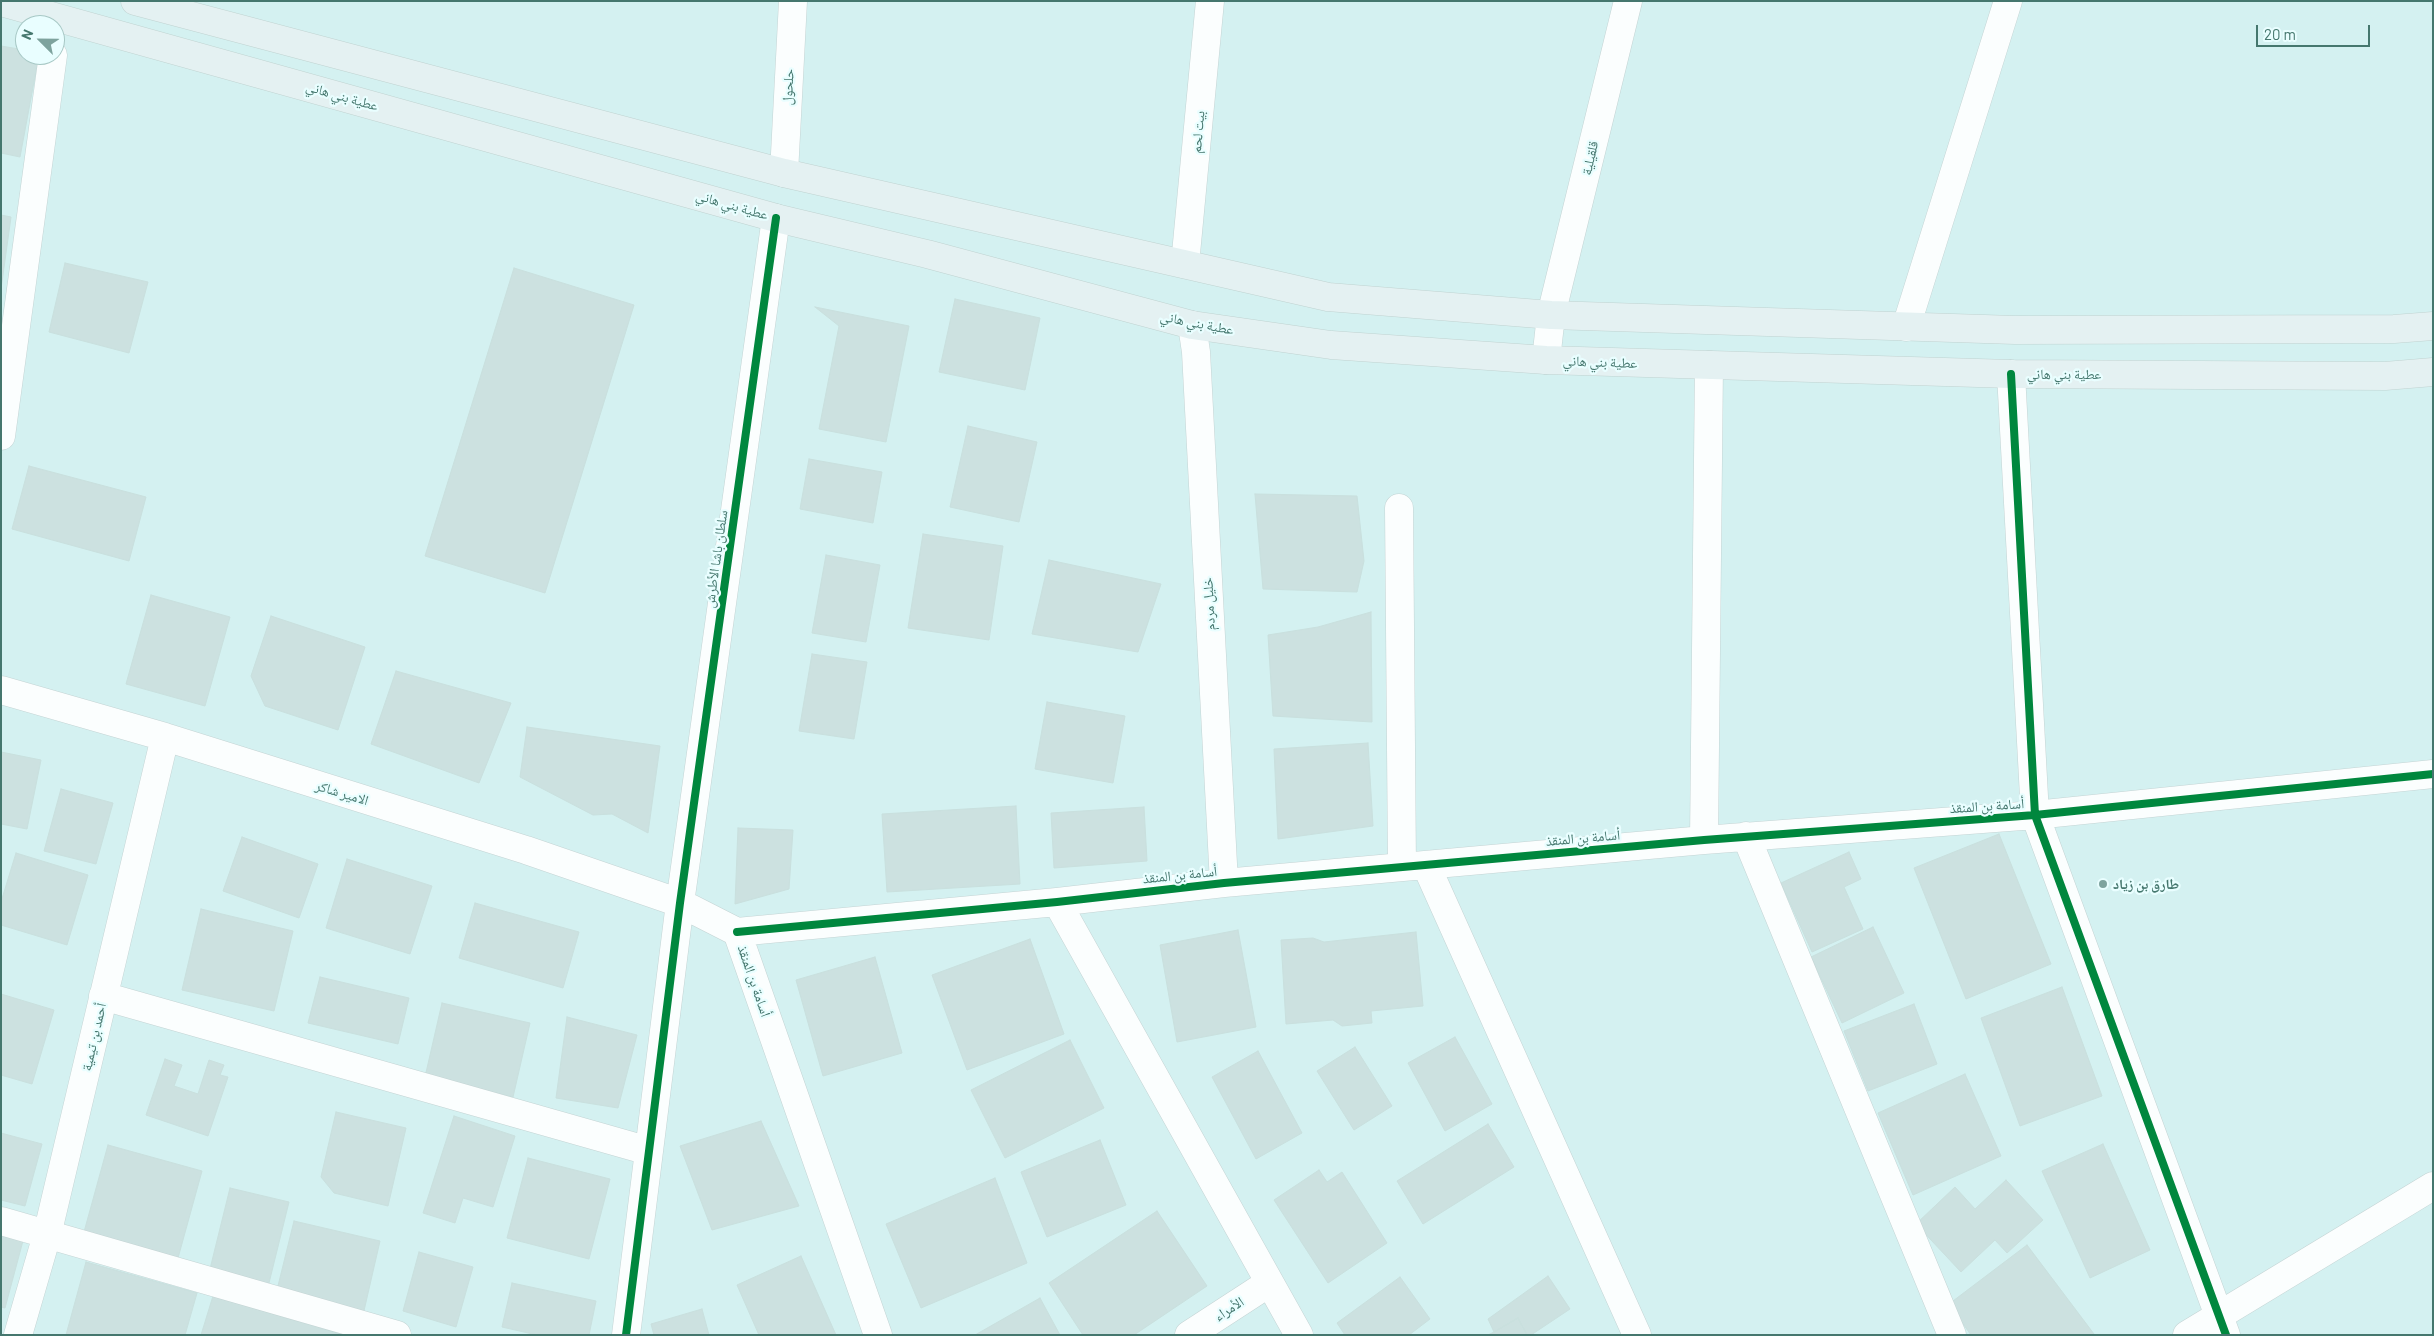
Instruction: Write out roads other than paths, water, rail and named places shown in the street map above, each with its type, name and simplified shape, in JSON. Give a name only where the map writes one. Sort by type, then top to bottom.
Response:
[{"type":"main road","points":[[135,1],[784,173],[1328,297],[1551,315],[2025,330],[2384,330],[2433,326]]},
{"type":"main road","name":"عطية بني هاني","points":[[1,2],[28,15]]},
{"type":"main road","name":"عطية بني هاني","points":[[65,30],[776,218],[927,254],[1192,325],[1331,345],[1546,360],[2011,374],[2385,376],[2433,372]]},
{"type":"street","name":"حلحول","points":[[784,173],[793,1]]},
{"type":"street","name":"بيت لحم","points":[[1185,264],[1210,1]]},
{"type":"street","name":"قلقيلية","points":[[1546,360],[1551,315],[1628,1]]},
{"type":"street","points":[[1906,326],[2008,1]]},
{"type":"street","points":[[1,436],[52,65]]},
{"type":"street","name":"سلطان باشا الأطرش","points":[[626,1335],[680,903],[776,218]]},
{"type":"street","name":"خليل مردم","points":[[1192,325],[1196,362],[1224,883]]},
{"type":"street","points":[[1704,840],[1709,365]]},
{"type":"street","points":[[2011,374],[2035,816],[2222,1325]]},
{"type":"street","points":[[1399,508],[1414,866],[1637,1335]]},
{"type":"street","name":"الامير شاكر","points":[[1,690],[165,737],[526,850],[680,903],[737,932]]},
{"type":"street","name":"أحمد بن تيمية","points":[[18,1335],[47,1235],[165,737]]},
{"type":"street","name":"أسامة بن المنقذ","points":[[878,1335],[737,932],[1057,902],[1224,883],[1746,836],[2035,816],[2433,774]]},
{"type":"street","points":[[1746,836],[1952,1335]]},
{"type":"street","points":[[1057,902],[1299,1335]]},
{"type":"street","points":[[103,996],[649,1151]]},
{"type":"street","points":[[2187,1335],[2222,1325],[2433,1186]]},
{"type":"street","points":[[1,1221],[398,1335]]},
{"type":"street","name":"الأمراء","points":[[1189,1335],[1269,1282]]},
{"type":"street","points":[[1,1334],[5,1335]]},
{"type":"place","name":"طارق بن زياد","points":[[2103,884]]}]
